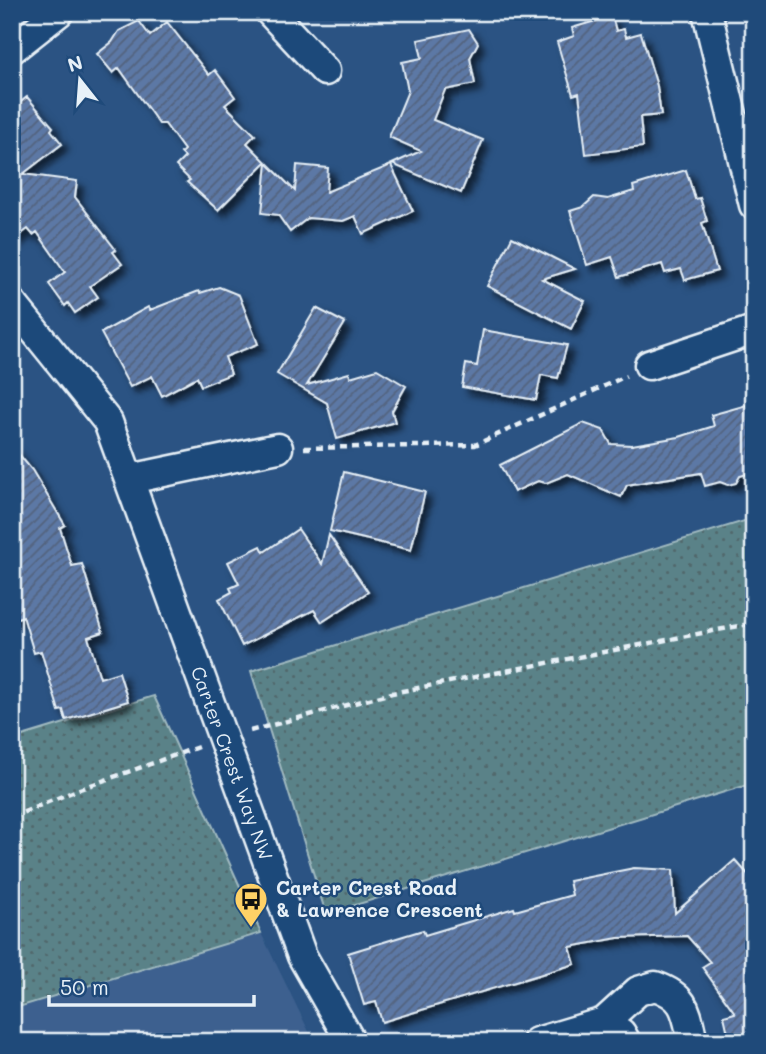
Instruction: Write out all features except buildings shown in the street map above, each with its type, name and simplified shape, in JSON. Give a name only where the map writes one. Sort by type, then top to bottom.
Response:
[{"type":"street","points":[[12,49],[59,12]]},
{"type":"street","points":[[270,12],[326,71]]},
{"type":"street","points":[[707,12],[754,205]]},
{"type":"street","name":"Carter Crest Way NW","points":[[12,303],[108,422],[131,479],[302,956],[351,1042]]},
{"type":"street","points":[[649,365],[754,330]]},
{"type":"street","points":[[131,479],[278,448]]},
{"type":"street","points":[[537,1042],[604,1022],[638,991],[655,986],[679,998],[684,1006],[693,1042]]},
{"type":"street","points":[[604,1022],[621,1033],[626,1042]]},
{"type":"path","points":[[278,448],[475,445],[649,365]]},
{"type":"path","points":[[12,817],[77,790],[224,738],[392,693],[754,623]]},
{"type":"shaded area","points":[[261,933],[314,1042],[12,1042],[12,1009]]},
{"type":"green space","points":[[754,518],[754,783],[326,914],[251,671]]},
{"type":"green space","points":[[154,696],[261,933],[12,1009],[12,739]]},
{"type":"place","name":"Carter Crest Road & Lawrence Crescent","points":[[251,929]]}]
